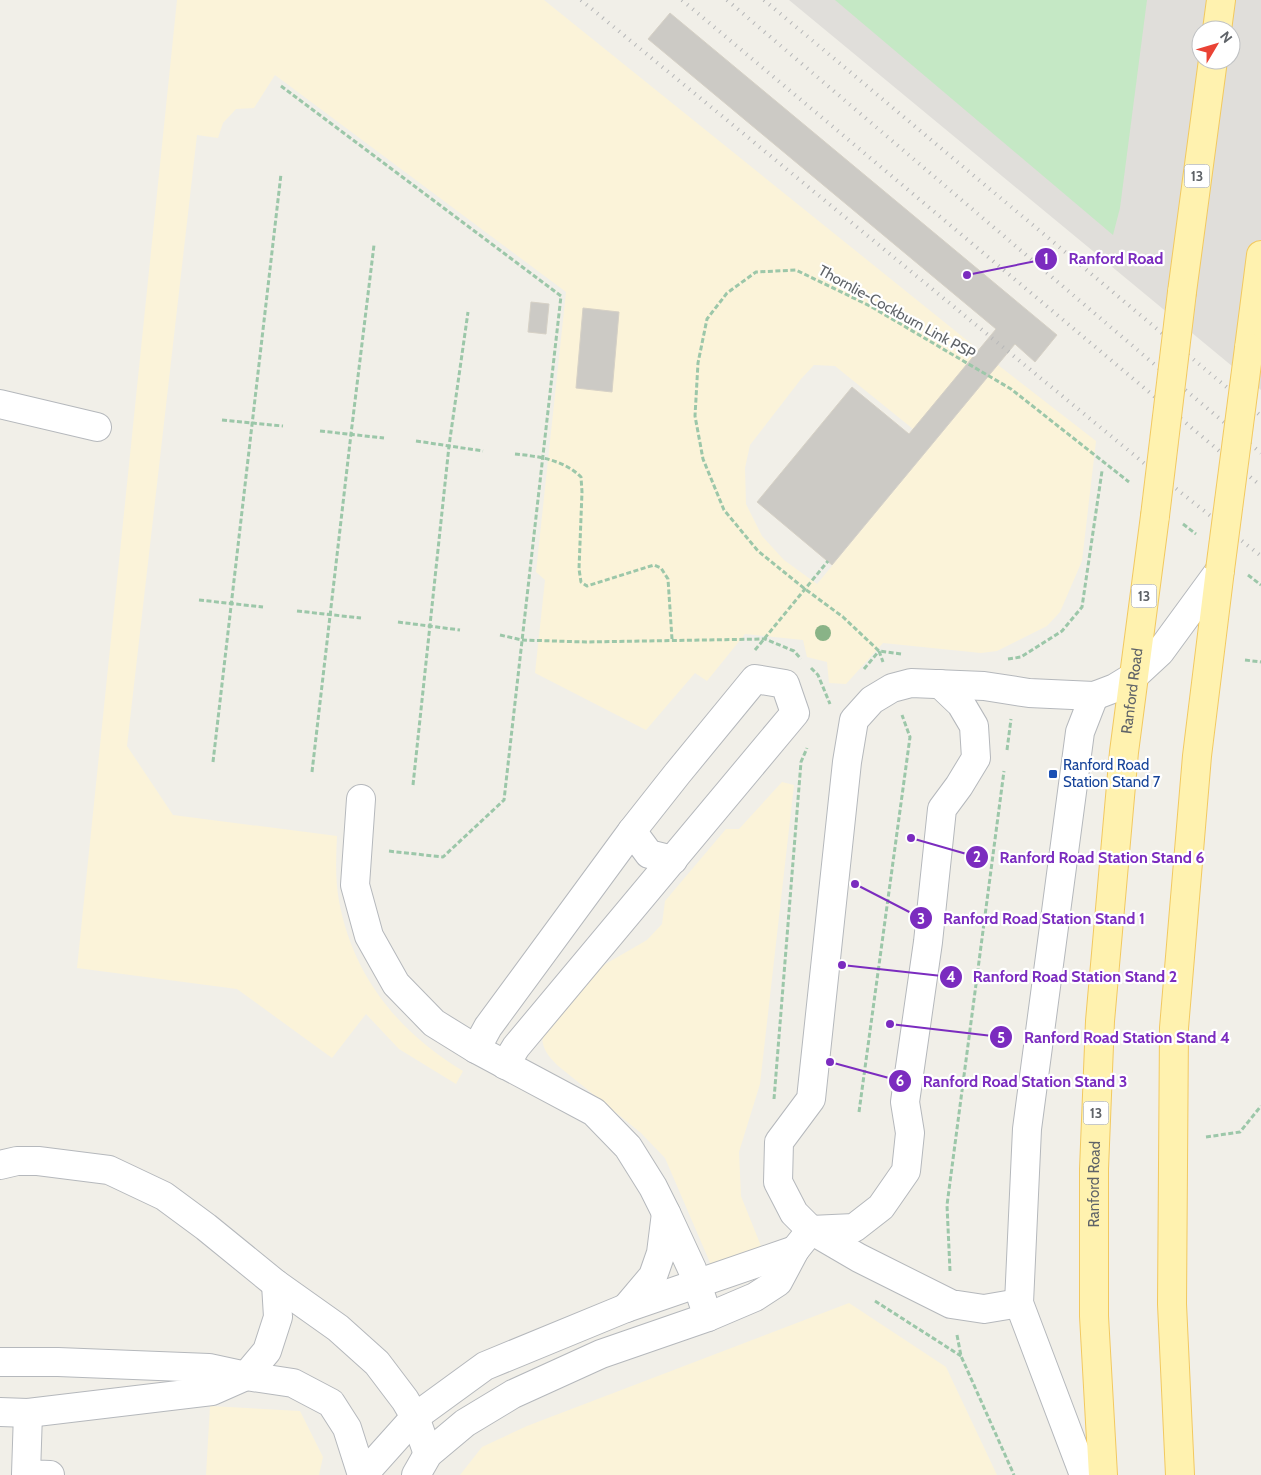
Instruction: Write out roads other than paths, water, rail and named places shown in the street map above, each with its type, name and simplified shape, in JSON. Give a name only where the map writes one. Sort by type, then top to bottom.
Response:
[{"type":"main road","points":[[1218,20],[1221,0]]},
{"type":"main road","name":"Ranford Road","points":[[1103,1475],[1094,1316],[1094,1169],[1100,1021],[1124,752],[1212,70]]},
{"type":"main road","points":[[1180,1475],[1172,1304],[1174,1028],[1196,756],[1261,255]]},
{"type":"lane","points":[[0,404],[98,427]]},
{"type":"lane","points":[[422,1464],[465,1423],[513,1394],[601,1354],[708,1317],[755,1297],[778,1282],[803,1240],[794,1213],[778,1182],[779,1142],[811,1099],[847,762],[854,720],[872,700],[892,688],[911,683],[984,686],[1029,693],[1094,696],[1115,688],[1133,677],[1160,652],[1220,570]]},
{"type":"lane","points":[[476,1049],[488,1027],[632,831],[755,679],[785,684],[796,713],[516,1047],[505,1065]]},
{"type":"lane","points":[[0,1362],[58,1362],[209,1368],[293,1383],[331,1403],[347,1428],[362,1475],[415,1417],[485,1366],[626,1308],[697,1284],[803,1240],[854,1228],[881,1207],[906,1171],[910,1133],[905,1102],[928,942],[942,809],[976,758],[974,726],[961,704],[940,684]]},
{"type":"lane","points":[[1084,1475],[1019,1303],[1027,1130],[1078,742],[1094,696]]},
{"type":"lane","points":[[361,799],[355,885],[369,936],[396,984],[434,1023],[476,1049],[594,1112],[628,1147],[653,1187],[666,1213],[697,1284],[708,1317]]},
{"type":"lane","points":[[632,831],[649,854],[673,860]]},
{"type":"lane","points":[[0,1165],[18,1161],[38,1161],[109,1170],[164,1196],[206,1227],[276,1284],[338,1328],[377,1363],[405,1400],[415,1417],[422,1464]]},
{"type":"lane","points":[[626,1308],[653,1276],[661,1252],[666,1213]]},
{"type":"lane","points":[[803,1240],[859,1258],[952,1304],[984,1309],[1019,1303]]},
{"type":"lane","points":[[0,1412],[28,1413],[212,1391],[246,1376],[267,1351],[278,1317],[276,1284]]},
{"type":"lane","points":[[28,1413],[26,1474],[50,1475]]},
{"type":"railway","points":[[581,0],[1145,464],[1261,556]]},
{"type":"railway","points":[[682,0],[1261,486]]},
{"type":"railway","points":[[727,0],[1261,453]]},
{"type":"railway","points":[[764,0],[1261,416]]},
{"type":"place","name":"Ranford Road","points":[[967,275]]},
{"type":"place","name":"Ranford Road Station Stand 7","points":[[1053,774]]},
{"type":"place","name":"Ranford Road Station Stand 6","points":[[911,838]]},
{"type":"place","name":"Ranford Road Station Stand 1","points":[[855,884]]},
{"type":"place","name":"Ranford Road Station Stand 2","points":[[842,965]]},
{"type":"place","name":"Ranford Road Station Stand 4","points":[[890,1024]]},
{"type":"place","name":"Ranford Road Station Stand 3","points":[[830,1062]]}]
